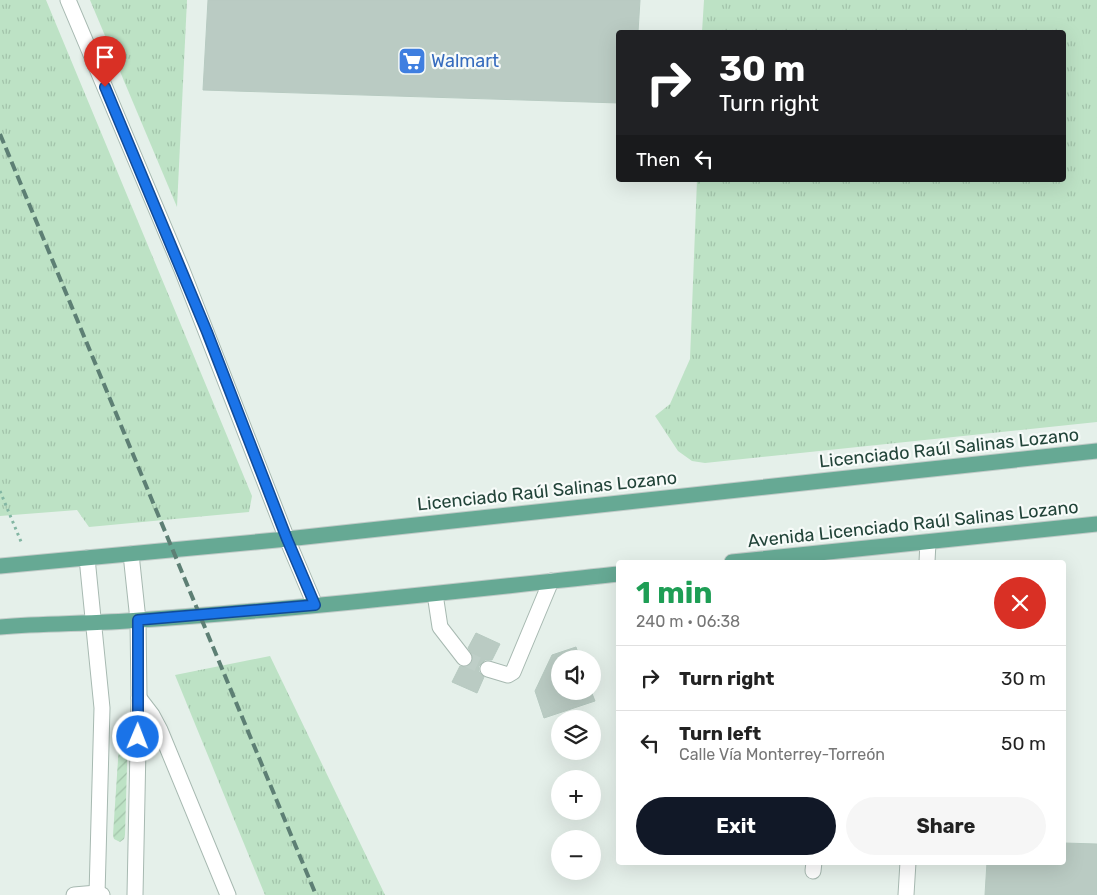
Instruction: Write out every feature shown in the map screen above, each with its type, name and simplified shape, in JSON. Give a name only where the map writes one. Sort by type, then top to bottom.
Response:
[{"type":"main road","name":"Licenciado Raúl Salinas Lozano","points":[[0,566],[287,539],[1097,451]]},
{"type":"main road","name":"Avenida Licenciado Raúl Salinas Lozano","points":[[779,560],[826,558],[928,542],[1097,524]]},
{"type":"main road","points":[[0,627],[138,620],[315,605],[616,574]]},
{"type":"street","points":[[68,0],[204,323],[287,539],[315,605]]},
{"type":"street","points":[[927,560],[928,542]]},
{"type":"street","points":[[131,554],[138,620],[139,698],[135,895]]},
{"type":"street","points":[[74,895],[99,894],[102,708],[87,558]]},
{"type":"street","points":[[488,669],[508,674],[513,672],[552,581]]},
{"type":"street","points":[[435,594],[440,627],[464,658]]},
{"type":"street","points":[[139,698],[152,715],[160,730],[228,895]]},
{"type":"street","points":[[906,895],[908,865]]},
{"type":"path","points":[[0,492],[30,563]]},
{"type":"green space","points":[[0,0],[46,0],[252,496],[249,512],[89,527],[77,510],[0,516]]},
{"type":"green space","points":[[90,0],[187,0],[177,207]]},
{"type":"green space","points":[[704,0],[1097,0],[1097,422],[705,463],[692,461],[678,451],[655,416],[670,404],[690,359],[697,182],[1066,182],[1066,30],[702,30]]},
{"type":"green space","points":[[270,656],[385,895],[265,895],[175,675]]},
{"type":"green space","points":[[120,730],[128,730],[125,835],[124,839],[120,842],[114,839],[113,835]]},
{"type":"building","name":"Walmart","points":[[208,0],[640,0],[638,30],[616,30],[616,103],[203,90]]},
{"type":"building","points":[[476,633],[500,644],[492,660],[485,660],[479,666],[479,672],[484,677],[477,693],[452,682],[460,666],[466,667],[472,662],[473,656],[468,648]]},
{"type":"building","points":[[551,657],[551,700],[595,701],[568,710],[551,710],[551,716],[544,718],[535,691]]},
{"type":"building","points":[[1066,843],[1097,844],[1097,895],[985,895],[987,865],[1066,865]]},
{"type":"tunnel","points":[[464,658],[488,669]]},
{"type":"railway","points":[[0,134],[316,895]]},
{"type":"place","name":"Walmart","points":[[412,61]]},
{"type":"route","points":[[105,87],[182,270],[287,539],[315,605],[138,620],[138,737]]}]
